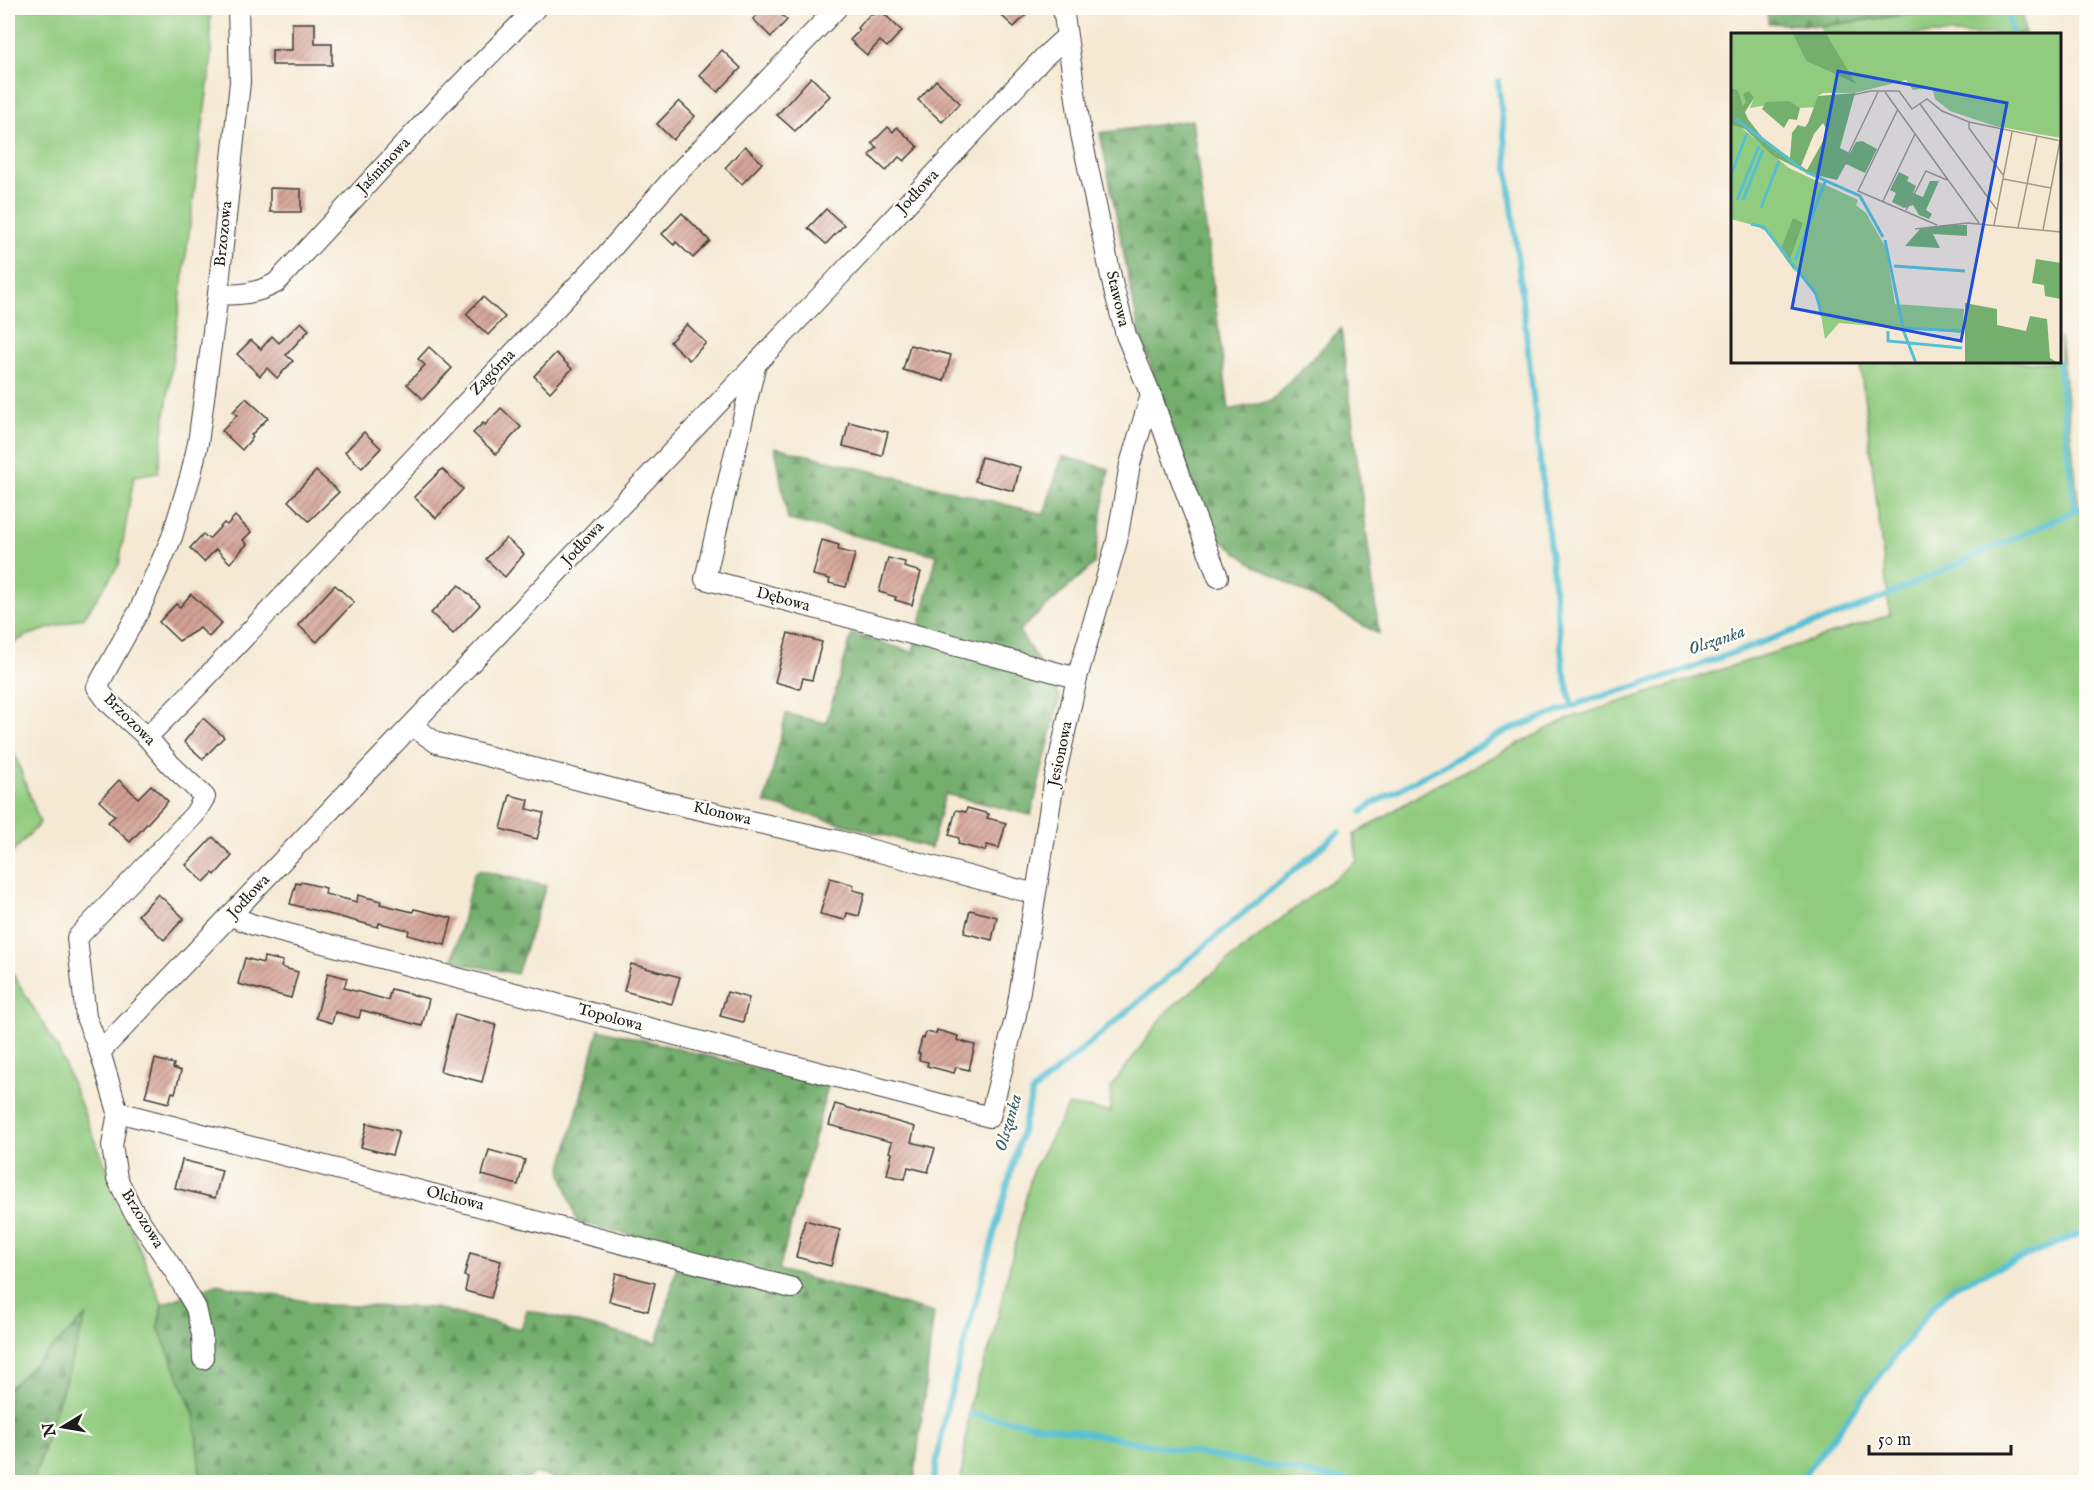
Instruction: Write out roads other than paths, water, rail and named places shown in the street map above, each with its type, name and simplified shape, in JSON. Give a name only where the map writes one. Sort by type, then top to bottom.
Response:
[{"type":"street","name":"Brzozowa","points":[[203,1359],[202,1335],[196,1308],[175,1272],[132,1209],[117,1178],[112,1146],[118,1112],[100,1052],[86,1017],[77,938],[194,815],[205,797],[170,764],[147,737],[108,702],[97,687],[139,612],[172,537],[198,443],[218,294],[240,82],[238,8]]},
{"type":"street","name":"Jaśminowa","points":[[218,294],[239,296],[262,291],[276,283],[445,100],[536,8]]},
{"type":"street","name":"Zagórna","points":[[147,737],[200,684],[606,255],[674,177],[837,8]]},
{"type":"street","name":"Stawowa","points":[[1064,8],[1066,37],[1081,134],[1113,286],[1126,335],[1218,577]]},
{"type":"street","name":"Jodłowa","points":[[100,1052],[840,276],[1044,57],[1066,37]]},
{"type":"street","name":"Dębowa","points":[[756,362],[705,579],[1077,678]]},
{"type":"street","name":"Jesionowa","points":[[990,1117],[1016,1015],[1054,782],[1077,678],[1118,541],[1130,464],[1151,396]]},
{"type":"street","name":"Klonowa","points":[[412,726],[436,743],[648,798],[839,841],[1035,894]]},
{"type":"street","name":"Topolowa","points":[[231,916],[254,925],[990,1117]]},
{"type":"street","name":"Olchowa","points":[[118,1112],[792,1288]]},
{"type":"waterway","points":[[2008,15],[2012,33]]},
{"type":"waterway","points":[[1498,81],[1563,666],[1572,706]]},
{"type":"waterway","points":[[2058,363],[2075,511]]},
{"type":"waterway","name":"Olszanka","points":[[1362,812],[1372,804],[1506,731],[1592,699],[1664,678],[1870,603],[2086,506]]},
{"type":"waterway","name":"Olszanka","points":[[933,1482],[946,1411],[1033,1091],[1339,832]]},
{"type":"waterway","points":[[1799,1482],[1934,1305],[1954,1286],[2086,1231]]},
{"type":"waterway","points":[[970,1414],[1355,1482]]}]
